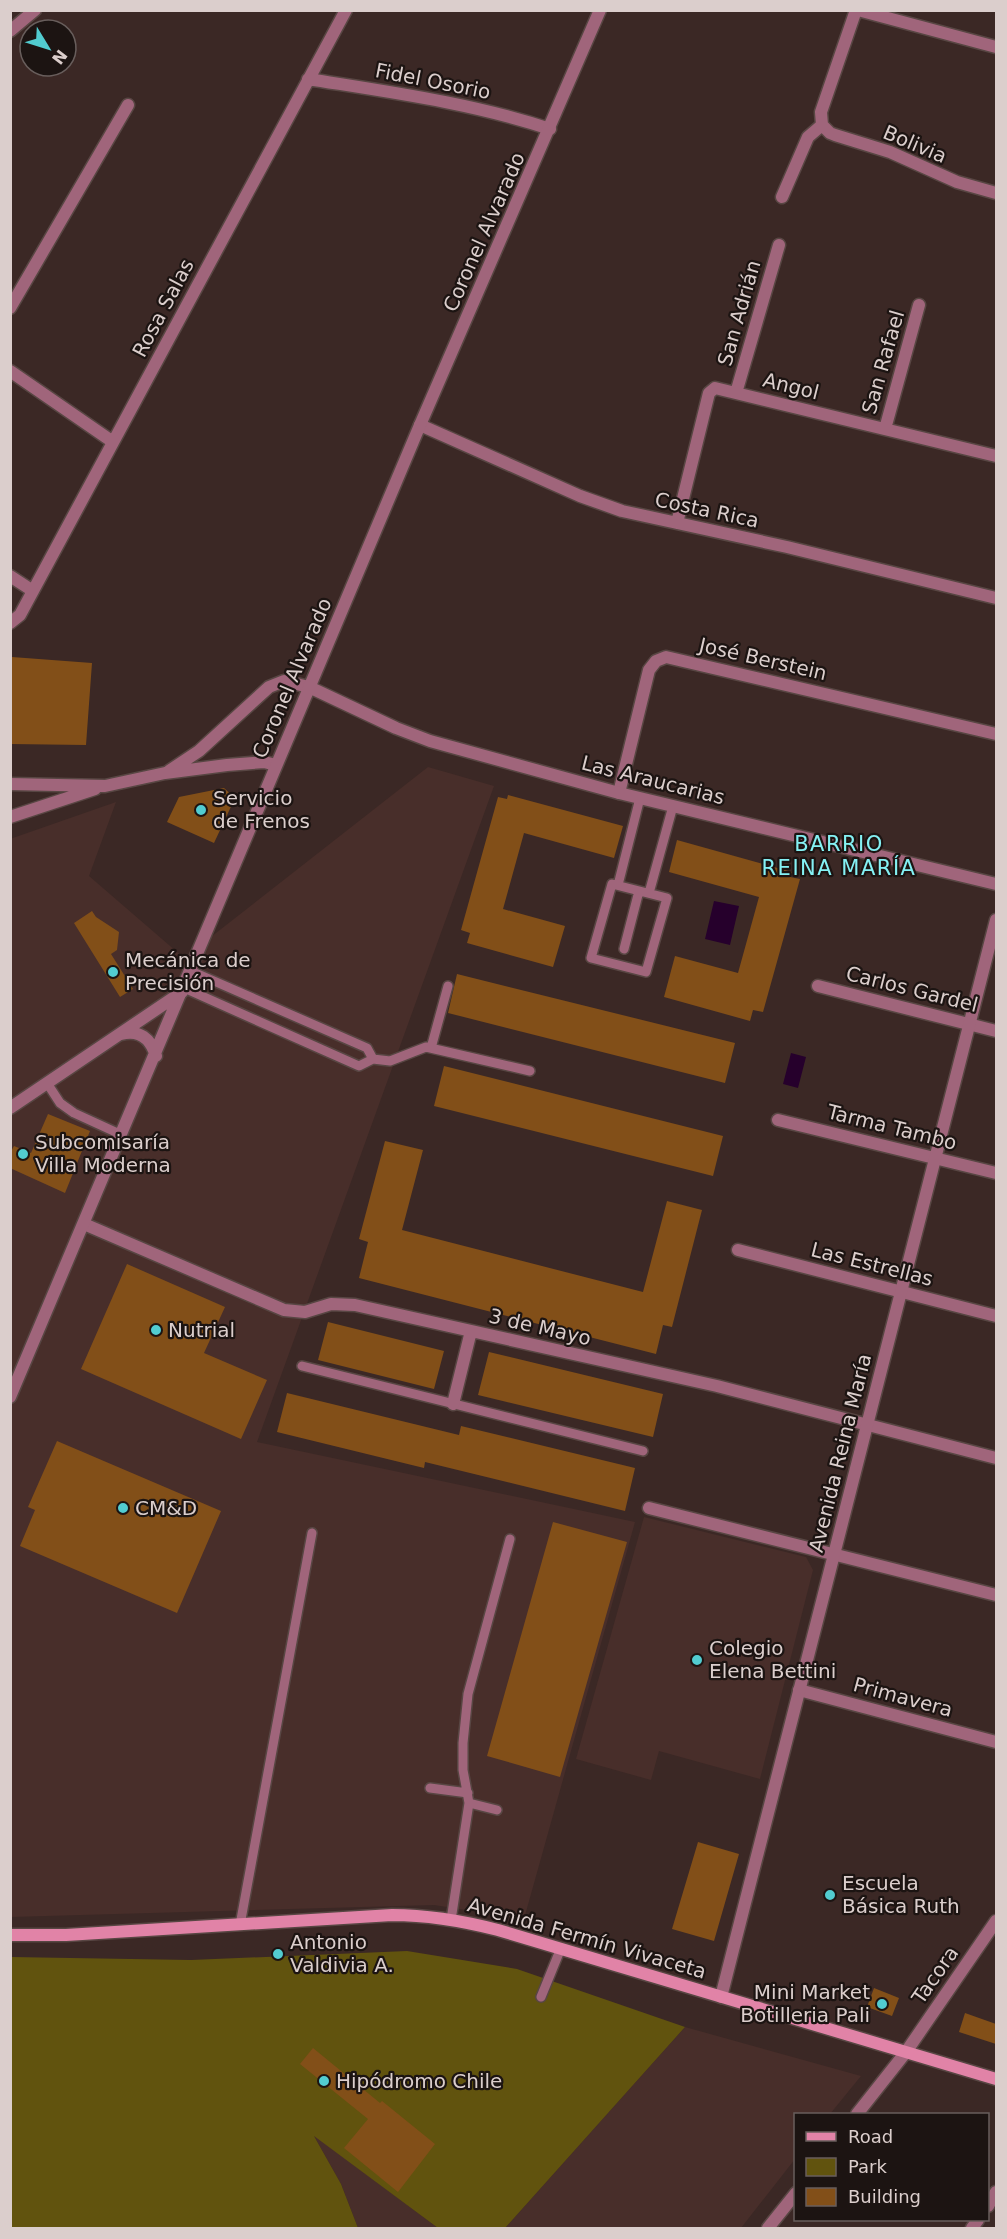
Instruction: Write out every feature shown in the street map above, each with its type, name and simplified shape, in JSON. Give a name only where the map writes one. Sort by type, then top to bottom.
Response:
[{"type":"main road","name":"Avenida Fermín Vivaceta","points":[[10,1935],[66,1935],[392,1915],[451,1920],[498,1930],[561,1948],[996,2079]]},
{"type":"street","points":[[10,31],[35,10]]},
{"type":"street","name":"Rosa Salas","points":[[12,623],[33,591],[346,10]]},
{"type":"street","name":"Coronel Alvarado","points":[[10,1397],[156,1056],[420,425],[600,10]]},
{"type":"street","points":[[783,198],[808,137],[822,125],[821,112],[857,10],[996,47]]},
{"type":"street","name":"Fidel Osorio","points":[[308,79],[494,112],[550,129]]},
{"type":"street","points":[[10,308],[128,105]]},
{"type":"street","name":"Bolivia","points":[[822,125],[835,135],[890,152],[957,182],[996,193]]},
{"type":"street","name":"San Adrián","points":[[736,393],[779,245]]},
{"type":"street","name":"San Rafael","points":[[885,429],[920,305]]},
{"type":"street","points":[[10,371],[113,442]]},
{"type":"street","name":"Angol","points":[[677,523],[709,393],[719,388],[996,456]]},
{"type":"street","name":"Costa Rica","points":[[420,425],[622,511],[850,562],[996,598]]},
{"type":"street","points":[[10,576],[33,591]]},
{"type":"street","name":"José Berstein","points":[[619,793],[649,670],[656,661],[666,657],[996,734]]},
{"type":"street","name":"Las Araucarias","points":[[165,773],[199,751],[269,687],[284,681],[309,687],[430,741],[619,793],[996,884]]},
{"type":"street","points":[[10,817],[105,786],[165,773],[252,762],[276,765]]},
{"type":"street","points":[[10,784],[105,786]]},
{"type":"street","name":"Avenida Reina María","points":[[721,1997],[996,920]]},
{"type":"street","name":"Carlos Gardel","points":[[818,986],[996,1031]]},
{"type":"street","points":[[10,1108],[120,1035],[184,989]]},
{"type":"street","points":[[120,1035],[128,1033],[141,1035],[151,1043],[156,1056]]},
{"type":"street","name":"Tarma Tambo","points":[[778,1120],[996,1173]]},
{"type":"street","name":"3 de Mayo","points":[[84,1224],[284,1310],[305,1312],[332,1305],[355,1305],[717,1386],[996,1458]]},
{"type":"street","name":"Las Estrellas","points":[[738,1250],[996,1316]]},
{"type":"street","points":[[453,1404],[471,1332]]},
{"type":"street","points":[[649,1508],[996,1595]]},
{"type":"street","name":"Primavera","points":[[799,1690],[996,1742]]},
{"type":"street","name":"Tacora","points":[[859,2113],[906,2052],[996,1921]]},
{"type":"street","points":[[768,2229],[794,2194]]},
{"type":"lane","points":[[618,885],[640,798]]},
{"type":"lane","points":[[624,949],[673,806]]},
{"type":"lane","points":[[612,884],[618,885],[667,898],[646,972],[591,958],[612,884]]},
{"type":"lane","points":[[191,971],[367,1048],[374,1059]]},
{"type":"lane","points":[[431,1048],[448,986]]},
{"type":"lane","points":[[184,989],[359,1066],[374,1059],[390,1061],[426,1047],[530,1071]]},
{"type":"lane","points":[[47,1083],[60,1103],[74,1113],[122,1135]]},
{"type":"lane","points":[[302,1366],[643,1451]]},
{"type":"lane","points":[[240,1925],[312,1533]]},
{"type":"lane","points":[[451,1920],[469,1798],[463,1770],[468,1694],[510,1539]]},
{"type":"lane","points":[[430,1788],[469,1798],[497,1810]]},
{"type":"lane","points":[[541,1997],[561,1948]]},
{"type":"shaded area","points":[[428,767],[494,786],[257,1442],[635,1522],[524,1919],[434,1905],[11,1917],[10,839],[116,802],[89,876],[184,958]]},
{"type":"shaded area","points":[[714,901],[739,906],[730,945],[705,939]]},
{"type":"shaded area","points":[[791,1053],[806,1057],[798,1088],[783,1084]]},
{"type":"shaded area","name":"Colegio Elena Bettini","points":[[644,1517],[806,1557],[813,1570],[760,1779],[659,1751],[651,1780],[576,1759]]},
{"type":"shaded area","points":[[685,2027],[861,2076],[831,2113],[794,2113],[794,2160],[741,2228],[505,2228]]},
{"type":"shaded area","points":[[313,2134],[438,2228],[358,2228],[341,2184]]},
{"type":"green space","name":"Hipódromo Chile","points":[[407,1951],[517,1969],[685,2027],[505,2228],[438,2228],[314,2136],[341,2184],[358,2228],[11,2228],[11,1957],[191,1960]]},
{"type":"building","points":[[12,657],[92,663],[86,745],[10,744]]},
{"type":"building","name":"Servicio de Frenos","points":[[224,788],[235,798],[214,843],[167,822],[179,797]]},
{"type":"building","points":[[508,795],[623,826],[614,858],[524,833],[503,909],[565,926],[553,967],[467,943],[470,933],[461,930],[498,797],[507,799]]},
{"type":"building","points":[[677,840],[792,872],[790,877],[800,879],[763,1012],[753,1010],[750,1021],[664,997],[675,956],[738,973],[759,897],[669,872]]},
{"type":"building","name":"Mecánica de Precisión","points":[[92,911],[96,917],[119,932],[117,950],[111,954],[133,989],[120,997],[74,923]]},
{"type":"building","points":[[457,974],[735,1043],[725,1083],[448,1013]]},
{"type":"building","points":[[444,1066],[723,1136],[713,1176],[434,1106]]},
{"type":"building","name":"Subcomisaría Villa Moderna","points":[[48,1114],[90,1131],[65,1193],[10,1168],[10,1153],[14,1146],[31,1153]]},
{"type":"building","points":[[385,1141],[423,1150],[402,1230],[643,1292],[667,1201],[702,1210],[672,1327],[663,1325],[656,1354],[359,1278],[368,1242],[359,1239]]},
{"type":"building","name":"Nutrial","points":[[127,1264],[225,1307],[204,1353],[267,1380],[241,1439],[81,1369]]},
{"type":"building","points":[[328,1322],[444,1351],[434,1389],[318,1360]]},
{"type":"building","points":[[489,1352],[663,1394],[653,1437],[478,1395]]},
{"type":"building","points":[[287,1393],[459,1435],[461,1426],[635,1468],[625,1511],[425,1462],[424,1468],[277,1432]]},
{"type":"building","name":"CM&D","points":[[57,1441],[221,1511],[177,1613],[20,1546],[35,1510],[28,1507]]},
{"type":"building","points":[[553,1522],[627,1542],[560,1777],[487,1756]]},
{"type":"building","points":[[698,1842],[739,1854],[714,1941],[672,1929]]},
{"type":"building","points":[[874,1988],[899,1998],[892,2016],[867,2007]]},
{"type":"building","points":[[965,2013],[996,2024],[996,2044],[959,2032]]},
{"type":"building","points":[[313,2048],[435,2144],[398,2192],[344,2148],[368,2119],[300,2064]]},
{"type":"place","name":"Servicio de Frenos","points":[[201,810]]},
{"type":"place","name":"Mecánica de Precisión","points":[[113,972]]},
{"type":"place","name":"Subcomisaría Villa Moderna","points":[[23,1154]]},
{"type":"place","name":"Nutrial","points":[[156,1330]]},
{"type":"place","name":"CM&D","points":[[123,1508]]},
{"type":"place","name":"Colegio Elena Bettini","points":[[697,1660]]},
{"type":"place","name":"Escuela Básica Ruth","points":[[830,1895]]},
{"type":"place","name":"Antonio Valdivia A.","points":[[278,1954]]},
{"type":"place","name":"Mini Market Botilleria Pali","points":[[882,2004]]},
{"type":"place","name":"Hipódromo Chile","points":[[324,2081]]},
{"type":"district","name":"BARRIO REINA MARÍA","points":[[839,856]]}]
